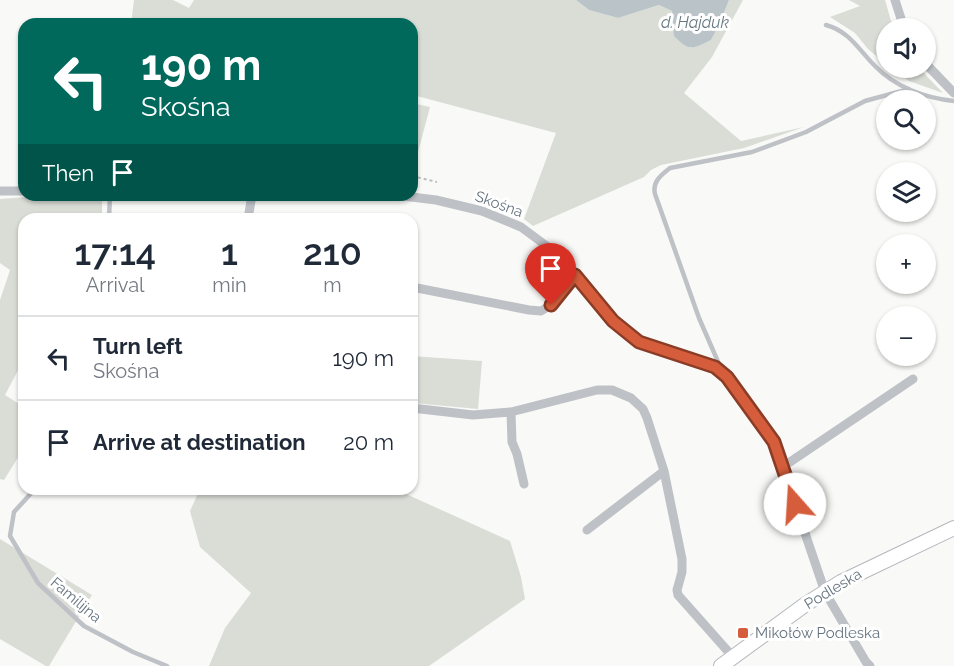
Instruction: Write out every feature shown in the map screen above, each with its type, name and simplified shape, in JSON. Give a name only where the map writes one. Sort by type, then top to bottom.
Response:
[{"type":"street","points":[[896,0],[900,18]]},
{"type":"street","points":[[936,74],[954,93]]},
{"type":"street","points":[[0,190],[18,191]]},
{"type":"street","name":"Skośna","points":[[418,198],[482,211],[521,227],[552,250],[613,321],[639,342],[715,367],[727,377],[774,442],[825,591],[870,666]]},
{"type":"street","points":[[418,288],[541,311],[551,305],[575,275]]},
{"type":"street","points":[[782,465],[790,462],[913,379]]},
{"type":"street","points":[[418,409],[473,415],[511,411],[597,390],[612,390],[631,398],[643,409],[664,471],[681,559],[682,572],[677,590],[678,595],[733,657]]},
{"type":"street","points":[[511,411],[512,442],[524,484]]},
{"type":"street","points":[[587,530],[664,471]]},
{"type":"street","name":"Podleska","points":[[722,666],[825,591],[954,528]]},
{"type":"lane","points":[[826,25],[836,28],[854,41],[874,66],[894,82],[909,89],[954,101]]},
{"type":"lane","points":[[715,367],[719,364],[699,318],[655,194],[655,184],[670,168],[752,152],[806,132],[865,101],[909,89]]},
{"type":"lane","name":"Familijna","points":[[30,495],[14,512],[10,536],[38,583],[84,626],[133,652],[167,666]]},
{"type":"path","points":[[418,177],[437,182]]},
{"type":"shaded area","points":[[134,0],[173,0],[189,8],[194,0],[576,0],[589,10],[618,18],[659,5],[672,11],[673,22],[690,48],[711,40],[729,0],[743,0],[712,57],[684,93],[741,141],[804,127],[744,148],[661,165],[644,177],[533,226],[524,219],[556,133],[418,96],[418,18],[132,18]]},
{"type":"shaded area","points":[[849,0],[885,0],[890,18],[876,18],[876,56],[855,33],[830,17],[860,6]]},
{"type":"shaded area","points":[[905,78],[929,78],[943,93],[936,90]]},
{"type":"shaded area","points":[[418,104],[430,107],[418,152]]},
{"type":"shaded area","points":[[0,199],[102,201],[102,213],[18,213],[18,370],[5,395],[18,403],[18,458],[4,480],[0,479],[0,300],[10,270],[0,263]]},
{"type":"shaded area","points":[[418,356],[482,361],[478,409],[418,403]]},
{"type":"shaded area","points":[[197,495],[408,495],[510,541],[525,599],[429,666],[209,666],[225,628],[251,593],[200,547],[190,511]]},
{"type":"shaded area","points":[[0,539],[92,595],[49,666],[0,639]]},
{"type":"water","name":"d. Hajduk","points":[[576,0],[729,0],[711,40],[688,47],[674,36],[672,11],[659,5],[618,18],[589,10]]},
{"type":"place","name":"Mikołów Podleska","points":[[743,633]]},
{"type":"route","points":[[551,305],[575,275],[613,321],[639,342],[715,367],[727,377],[774,442],[795,504]]}]
